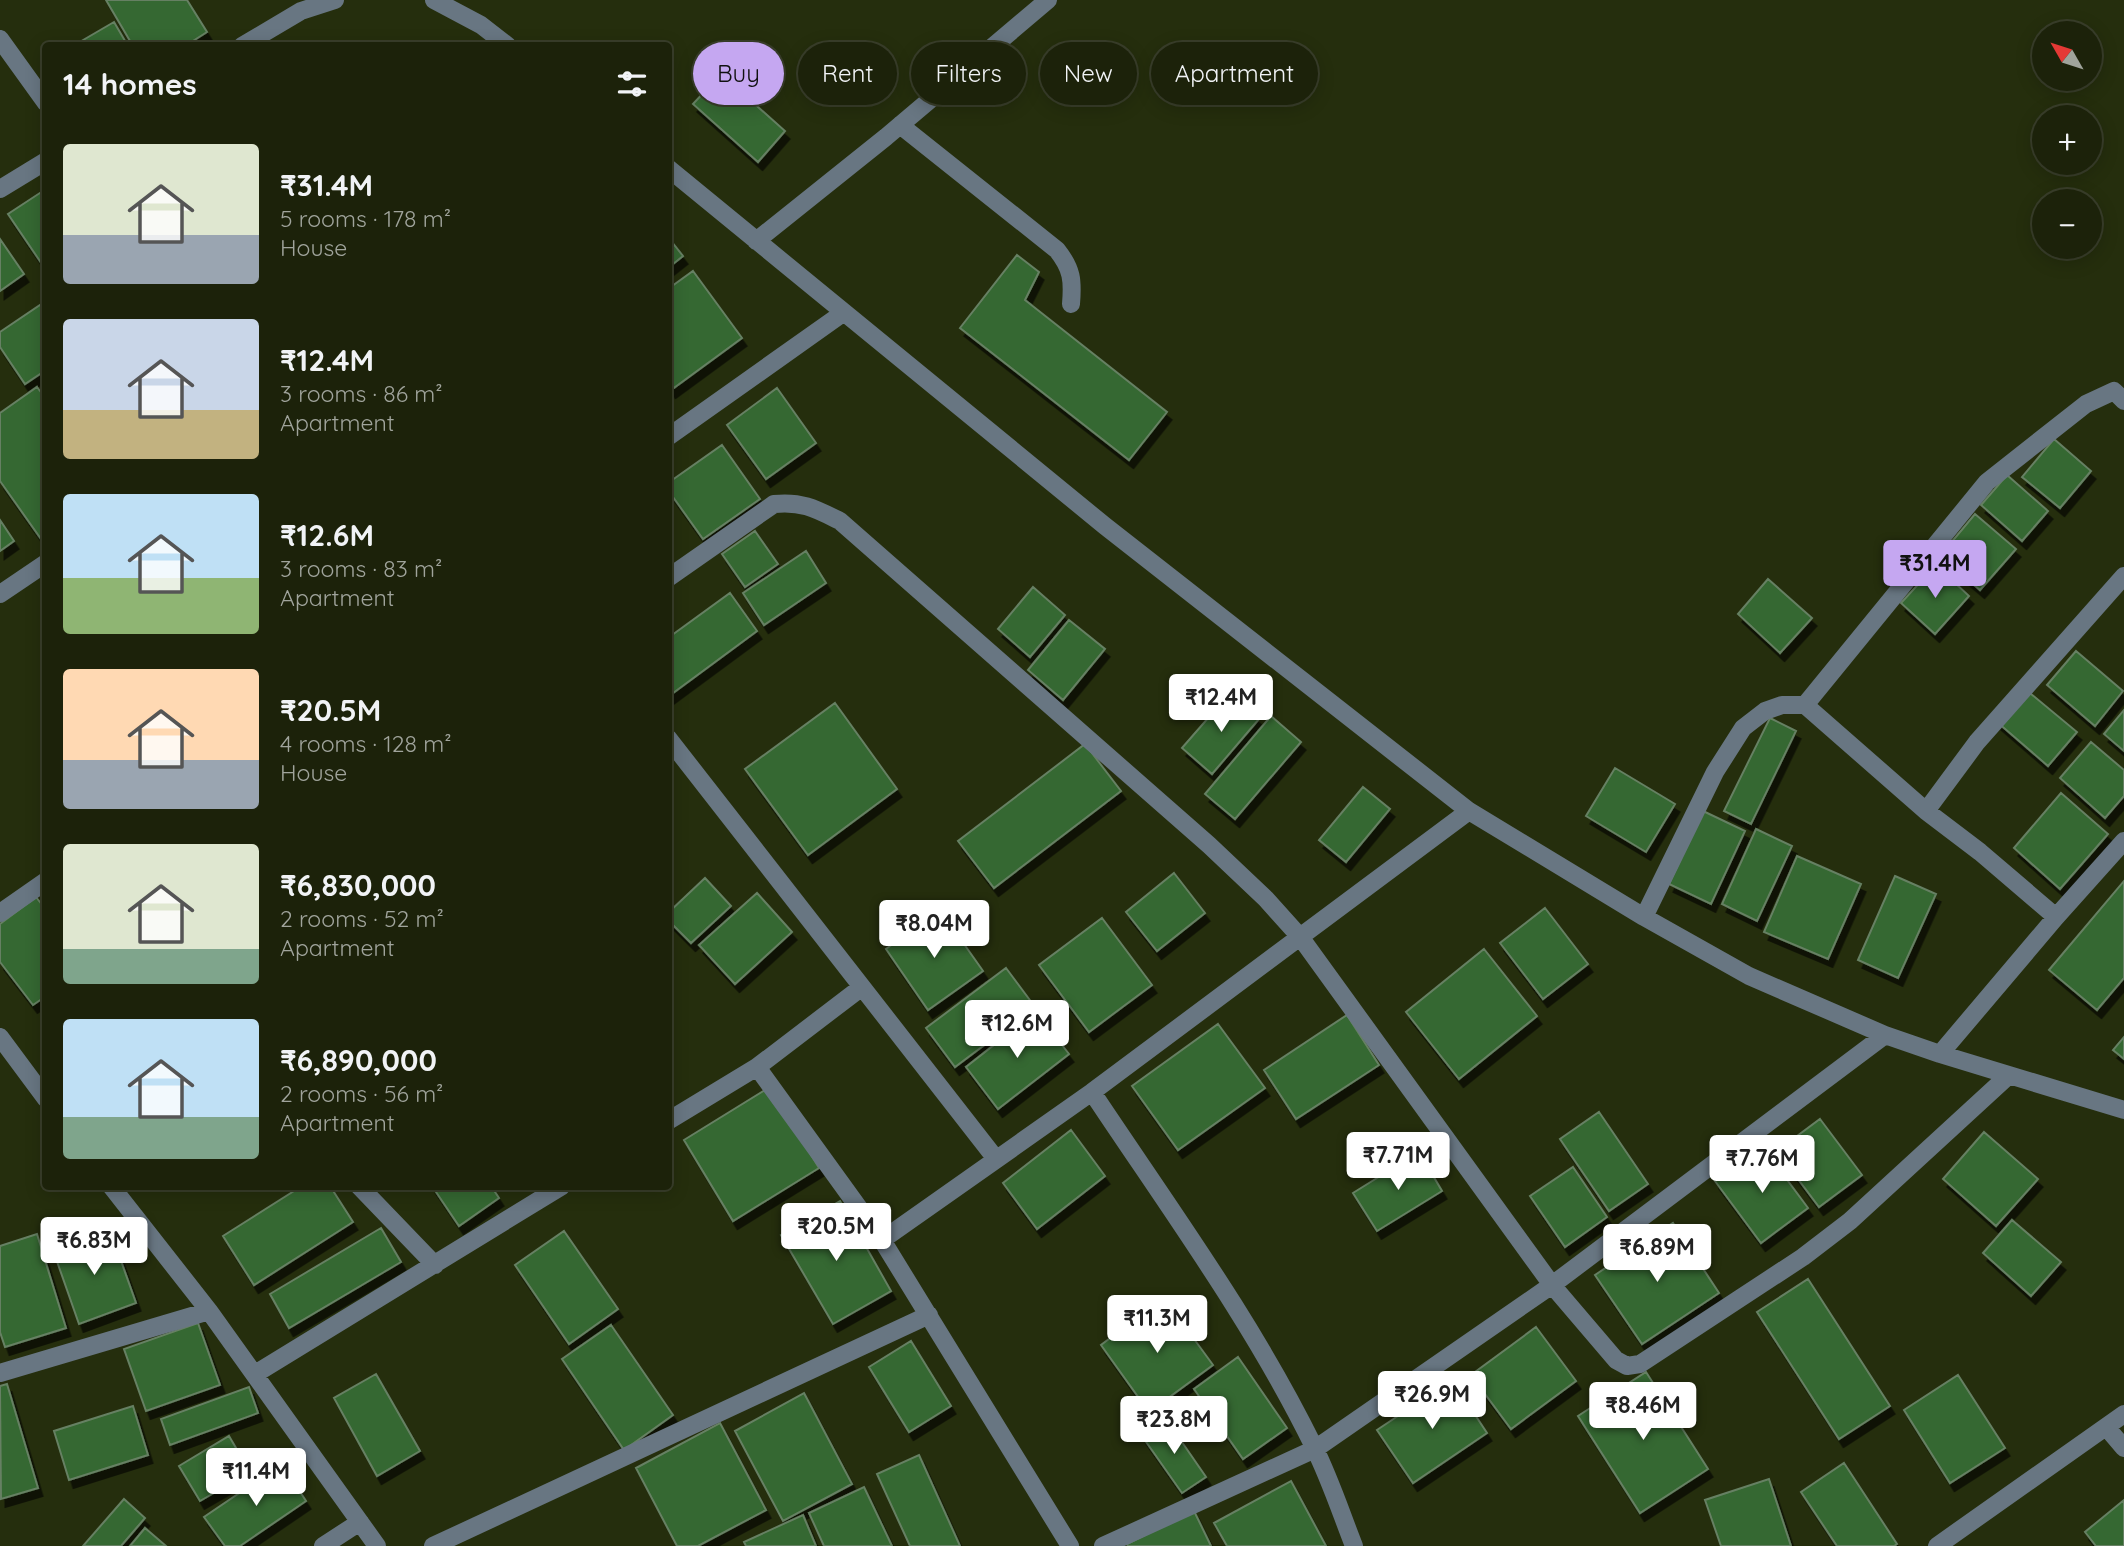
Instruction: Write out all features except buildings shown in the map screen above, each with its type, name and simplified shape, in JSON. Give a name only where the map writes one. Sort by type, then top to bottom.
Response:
[{"type":"street","points":[[249,42],[301,11],[335,0]]},
{"type":"street","points":[[434,0],[481,25],[504,42]]},
{"type":"street","points":[[756,241],[900,125],[1048,0]]},
{"type":"street","points":[[0,39],[42,97]]},
{"type":"street","points":[[900,125],[1057,250],[1068,264],[1073,284],[1071,304]]},
{"type":"street","points":[[0,189],[42,163]]},
{"type":"street","points":[[672,171],[1105,526],[1469,811],[1644,917],[1749,976],[1885,1035],[2124,1110]]},
{"type":"street","points":[[672,434],[843,313]]},
{"type":"street","points":[[1805,705],[1987,482],[2086,404],[2114,391],[2124,401]]},
{"type":"street","points":[[672,575],[774,504],[794,502],[814,508],[840,522],[1209,845],[1266,899],[1301,938],[1552,1285],[1616,1360],[1628,1366],[1640,1364],[1803,1257],[1850,1221],[2009,1075]]},
{"type":"street","points":[[0,594],[42,566]]},
{"type":"street","points":[[1926,811],[1977,742],[2124,576]]},
{"type":"street","points":[[1644,917],[1715,772],[1743,728],[1765,711],[1782,705],[1805,705],[1926,811],[1980,852],[2056,917]]},
{"type":"street","points":[[672,747],[996,1159]]},
{"type":"street","points":[[881,1240],[1092,1092],[1469,811]]},
{"type":"street","points":[[1940,1054],[2124,841]]},
{"type":"street","points":[[0,914],[42,884]]},
{"type":"street","points":[[672,1119],[757,1067],[862,987]]},
{"type":"street","points":[[1103,1546],[1315,1449],[1552,1285],[1885,1035]]},
{"type":"street","points":[[0,1037],[42,1094]]},
{"type":"street","points":[[757,1067],[881,1240],[1070,1546]]},
{"type":"street","points":[[1092,1092],[1222,1287],[1269,1363],[1315,1449],[1354,1546]]},
{"type":"street","points":[[114,1190],[209,1311],[377,1546]]},
{"type":"street","points":[[363,1190],[435,1265]]},
{"type":"street","points":[[255,1374],[556,1190]]},
{"type":"street","points":[[0,1373],[209,1311]]},
{"type":"street","points":[[433,1546],[929,1315]]},
{"type":"street","points":[[1937,1546],[2124,1414]]},
{"type":"street","points":[[2107,1428],[2124,1448]]},
{"type":"street","points":[[323,1546],[360,1522]]}]
